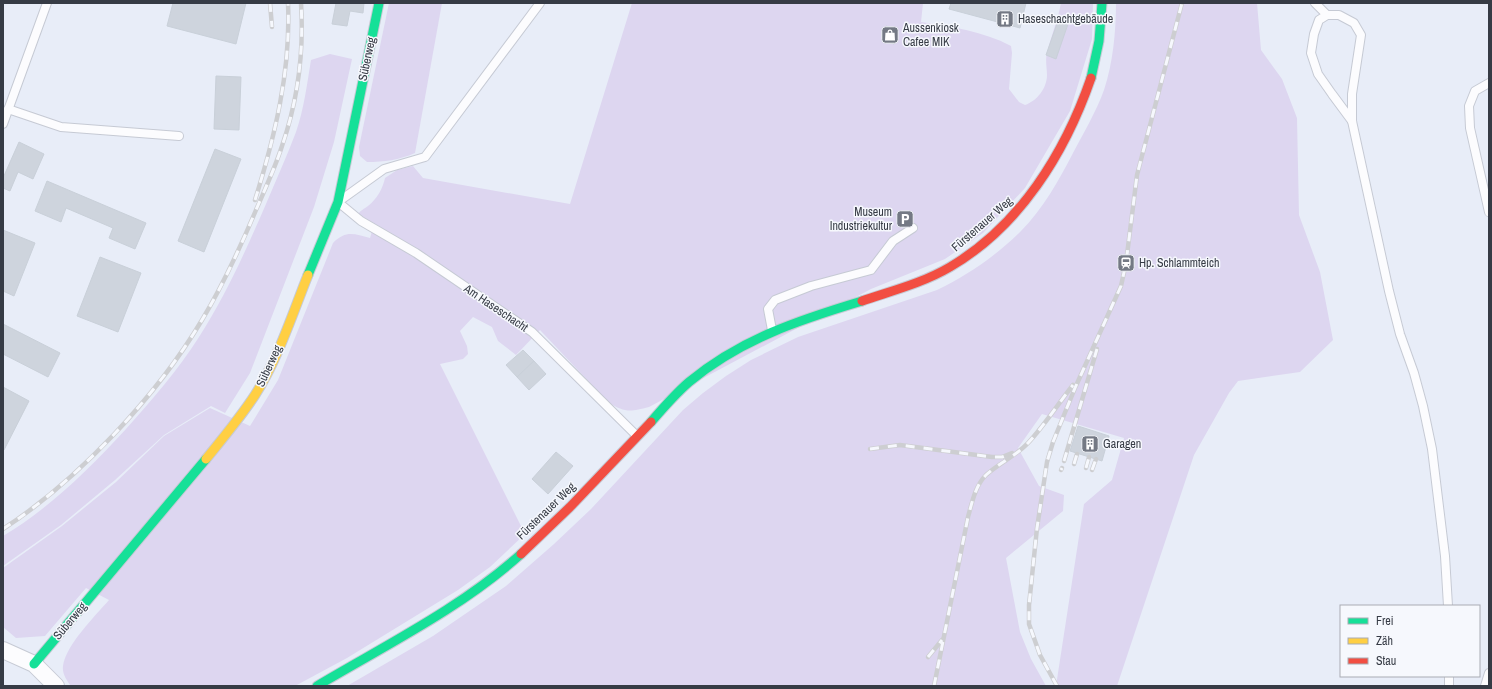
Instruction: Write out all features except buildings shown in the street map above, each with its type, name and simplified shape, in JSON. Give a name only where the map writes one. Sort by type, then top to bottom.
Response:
[{"type":"street","name":"Süberweg","points":[[34,664],[226,435],[255,395],[273,361],[338,202],[379,3]]},
{"type":"street","name":"Fürstenauer Weg","points":[[317,686],[424,623],[497,574],[558,518],[693,379],[741,347],[772,331],[792,323],[888,292],[931,276],[950,267],[967,255],[1011,217],[1031,194],[1049,167],[1077,115],[1090,84],[1098,55],[1102,3]]},
{"type":"street","points":[[3,650],[34,664],[56,686]]},
{"type":"lane","points":[[3,124],[47,3]]},
{"type":"lane","points":[[338,202],[384,169],[425,157],[540,3]]},
{"type":"lane","points":[[1315,3],[1327,16]]},
{"type":"lane","points":[[1352,121],[1318,74],[1311,53],[1314,34],[1319,20],[1327,16],[1339,16],[1354,23],[1361,35],[1352,94],[1352,121],[1388,291],[1421,400],[1430,442],[1439,499],[1448,605]]},
{"type":"lane","points":[[1489,83],[1475,91],[1469,106],[1470,128],[1489,212]]},
{"type":"lane","points":[[8,109],[61,127],[179,136]]},
{"type":"lane","name":"Am Haseschacht","points":[[338,202],[361,221],[416,253],[532,332],[638,436]]},
{"type":"lane","points":[[772,331],[768,309],[775,300],[811,286],[871,270],[893,241],[913,228]]},
{"type":"lane","points":[[1484,686],[1489,673]]},
{"type":"shaded area","points":[[389,3],[442,3],[415,153],[391,160],[367,162],[360,156],[359,147]]},
{"type":"shaded area","points":[[632,3],[923,3],[921,22],[978,33],[1011,46],[1012,53],[1009,89],[1019,102],[1025,105],[1037,97],[1047,80],[1046,56],[1061,3],[1093,3],[1092,39],[1070,111],[1025,188],[983,233],[945,259],[871,289],[649,407],[632,411],[623,410],[608,402],[540,330],[516,355],[498,341],[492,327],[473,317],[460,331],[467,346],[468,354],[463,359],[440,364],[525,534],[490,567],[458,590],[347,658],[295,686],[71,686],[66,680],[63,672],[65,658],[75,640],[109,600],[86,588],[45,636],[16,638],[3,627],[3,568],[62,526],[116,482],[164,436],[210,408],[250,426],[278,380],[333,243],[342,236],[350,234],[370,238],[374,224],[358,214],[377,197],[383,186],[385,178],[397,170],[413,166],[423,178],[570,204]]},
{"type":"shaded area","points":[[1116,3],[1257,3],[1261,50],[1282,79],[1297,118],[1299,215],[1320,272],[1333,340],[1300,372],[1238,381],[1229,393],[1194,455],[1117,686],[1056,686],[1084,504],[1112,480],[1124,438],[1042,414],[1018,448],[1039,486],[1064,495],[1063,511],[1006,558],[1020,632],[1031,659],[1046,686],[347,686],[433,636],[506,586],[591,509],[683,410],[726,376],[751,360],[798,337],[937,290],[982,264],[1012,240],[1029,222],[1050,194],[1090,122],[1104,90],[1112,58],[1115,36]]},
{"type":"shaded area","points":[[330,54],[352,59],[334,142],[314,207],[250,373],[225,413],[211,406],[164,435],[115,480],[61,525],[3,566],[3,536],[37,513],[98,459],[155,396],[174,373],[199,337],[235,272],[289,150],[301,114],[311,60]]},
{"type":"railway","points":[[270,3],[272,27]]},
{"type":"railway","points":[[255,200],[269,152],[280,103],[287,53],[288,3]]},
{"type":"railway","points":[[3,529],[59,487],[87,462],[113,435],[139,407],[184,349],[210,307],[250,224],[288,129],[296,93],[301,57],[301,3]]},
{"type":"railway","points":[[1057,686],[1040,655],[1029,624],[1029,605],[1037,528],[1047,462],[1053,442],[1075,388],[1121,286],[1126,263],[1137,175],[1182,3]]},
{"type":"railway","points":[[1064,461],[1097,349]]},
{"type":"railway","points":[[934,686],[968,517],[979,484],[986,475],[1028,443],[1073,385]]},
{"type":"railway","points":[[870,449],[900,445],[992,457],[1002,457],[1012,453]]},
{"type":"railway","points":[[1074,464],[1077,454]]},
{"type":"railway","points":[[1086,468],[1089,457]]},
{"type":"railway","points":[[1092,470],[1096,459]]},
{"type":"railway","points":[[928,657],[942,640]]},
{"type":"traffic: fast","points":[[308,275],[338,202],[379,3]]},
{"type":"traffic: fast","points":[[1091,78],[1099,41],[1102,3]]},
{"type":"traffic: fast","points":[[651,422],[674,396],[689,382],[729,354],[771,332],[862,301]]},
{"type":"traffic: fast","points":[[34,664],[206,459]]},
{"type":"traffic: fast","points":[[317,686],[448,609],[474,592],[521,554]]},
{"type":"traffic: slow","points":[[206,459],[243,412],[255,395],[271,367],[308,275]]},
{"type":"traffic: jam","points":[[862,301],[940,273],[975,250],[998,231],[1019,209],[1053,160],[1068,133],[1091,78]]},
{"type":"traffic: jam","points":[[521,554],[570,507],[651,422]]},
{"type":"place","name":"Haseschachtgebäude","points":[[1005,19]]},
{"type":"place","name":"Aussenkiosk Cafee MIK","points":[[890,35]]},
{"type":"place","name":"Museum Industriekultur","points":[[905,219]]},
{"type":"place","name":"Hp. Schlammteich","points":[[1126,263]]},
{"type":"place","name":"Garagen","points":[[1090,444]]}]
